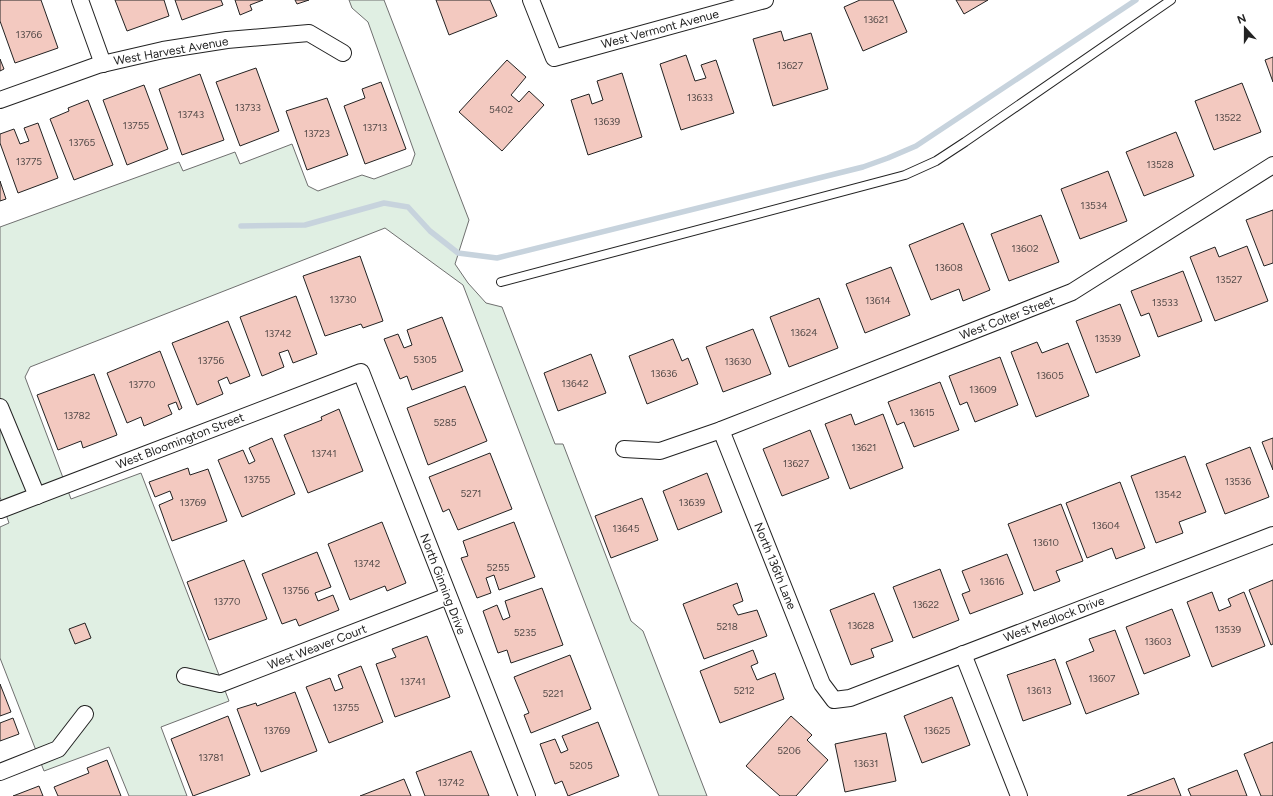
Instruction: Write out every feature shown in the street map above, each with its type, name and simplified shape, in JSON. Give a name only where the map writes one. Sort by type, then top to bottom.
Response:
[{"type":"street","points":[[80,0],[103,64]]},
{"type":"street","name":"West Vermont Avenue","points":[[531,0],[554,58],[765,0]]},
{"type":"street","name":"West Harvest Avenue","points":[[0,100],[103,64],[163,50],[227,40],[309,34],[343,53]]},
{"type":"street","name":"West Colter Street","points":[[624,449],[660,451],[721,430],[1072,292],[1273,165]]},
{"type":"street","name":"West Bloomington Street","points":[[0,510],[361,372]]},
{"type":"street","name":"North Ginning Drive","points":[[361,372],[527,796]]},
{"type":"street","points":[[0,407],[37,496]]},
{"type":"street","name":"North 136th Lane","points":[[721,430],[822,684],[834,700]]},
{"type":"street","name":"West Medlock Drive","points":[[834,700],[850,698],[1273,535]]},
{"type":"street","name":"West Weaver Court","points":[[185,676],[220,684],[448,596]]},
{"type":"street","points":[[964,654],[1019,796]]},
{"type":"street","points":[[0,772],[58,749],[85,714]]},
{"type":"lane","points":[[501,282],[905,175],[936,161],[965,142],[1171,0]]},
{"type":"green space","points":[[349,0],[384,0],[469,220],[455,264],[468,283],[486,303],[502,307],[555,444],[563,444],[631,621],[643,631],[707,796],[659,796],[463,285],[385,228],[30,367],[25,377],[71,499],[141,473],[229,701],[161,727],[187,796],[129,796],[109,747],[44,771],[0,658],[0,527],[9,523],[0,497],[0,227],[179,162],[183,171],[235,152],[240,164],[292,144],[308,186],[318,191],[362,175],[374,179],[411,165],[415,154],[368,22],[352,8]]},
{"type":"building","points":[[0,0],[41,0],[58,48],[15,63],[0,21]]},
{"type":"building","points":[[115,0],[164,0],[169,16],[127,31]]},
{"type":"building","points":[[175,0],[221,0],[223,5],[182,20]]},
{"type":"building","points":[[235,0],[263,0],[250,5],[252,10],[240,15]]},
{"type":"building","points":[[295,0],[309,0],[297,4]]},
{"type":"building","points":[[436,0],[490,0],[497,16],[449,35]]},
{"type":"building","points":[[860,0],[893,0],[907,32],[863,51],[844,7]]},
{"type":"building","points":[[956,0],[988,0],[964,14]]},
{"type":"building","points":[[781,31],[784,41],[811,33],[828,89],[773,106],[753,39]]},
{"type":"building","points":[[686,55],[695,81],[706,78],[701,65],[716,60],[734,113],[681,130],[660,64]]},
{"type":"building","points":[[1273,57],[1273,82],[1265,60]]},
{"type":"building","points":[[0,59],[4,69],[0,71]]},
{"type":"building","points":[[507,60],[526,77],[511,95],[519,102],[529,91],[544,105],[502,151],[459,112]]},
{"type":"building","points":[[256,68],[279,131],[240,146],[216,82]]},
{"type":"building","points":[[622,73],[642,137],[588,155],[571,100],[589,94],[592,104],[603,100],[597,81]]},
{"type":"building","points":[[200,74],[224,140],[182,155],[159,89]]},
{"type":"building","points":[[381,82],[406,149],[365,164],[344,106],[365,98],[362,89]]},
{"type":"building","points":[[1242,83],[1261,132],[1214,150],[1195,101]]},
{"type":"building","points":[[144,85],[168,149],[127,165],[103,100]]},
{"type":"building","points":[[327,98],[348,155],[307,170],[286,111]]},
{"type":"building","points":[[88,100],[113,165],[74,180],[50,119],[69,111],[68,108]]},
{"type":"building","points":[[38,123],[58,178],[18,193],[0,143],[0,134],[14,129],[20,144],[29,141],[24,128]]},
{"type":"building","points":[[1176,132],[1194,176],[1144,196],[1126,152]]},
{"type":"building","points":[[1108,171],[1127,221],[1080,239],[1061,189]]},
{"type":"building","points":[[0,181],[6,199],[0,201]]},
{"type":"building","points":[[1273,210],[1273,263],[1264,266],[1246,220]]},
{"type":"building","points":[[1041,215],[1059,262],[1009,281],[991,234]]},
{"type":"building","points":[[963,223],[990,290],[963,301],[959,289],[931,300],[909,245]]},
{"type":"building","points":[[1247,246],[1268,301],[1215,321],[1190,257],[1215,247],[1219,257]]},
{"type":"building","points":[[360,256],[383,321],[363,328],[361,324],[325,336],[303,276]]},
{"type":"building","points":[[891,267],[910,315],[865,333],[846,284]]},
{"type":"building","points":[[1183,271],[1202,321],[1158,337],[1149,313],[1141,316],[1131,291]]},
{"type":"building","points":[[296,296],[317,354],[293,363],[288,350],[279,353],[284,367],[262,376],[240,317]]},
{"type":"building","points":[[819,298],[838,348],[789,367],[770,317]]},
{"type":"building","points":[[1120,304],[1140,356],[1096,373],[1076,321]]},
{"type":"building","points":[[442,317],[463,371],[412,390],[407,376],[400,379],[384,339],[398,334],[404,348],[412,345],[407,330]]},
{"type":"building","points":[[228,321],[250,376],[230,384],[227,377],[218,381],[223,394],[197,405],[172,343]]},
{"type":"building","points":[[753,329],[771,374],[723,392],[706,347]]},
{"type":"building","points":[[673,339],[682,361],[688,358],[698,384],[647,404],[629,356]]},
{"type":"building","points":[[1037,342],[1042,353],[1068,343],[1089,396],[1036,417],[1011,352]]},
{"type":"building","points":[[160,351],[182,408],[179,410],[176,402],[168,405],[172,414],[144,426],[141,417],[127,423],[107,373]]},
{"type":"building","points":[[591,354],[606,393],[558,411],[544,373]]},
{"type":"building","points":[[1000,357],[1018,405],[975,422],[967,402],[960,405],[949,376]]},
{"type":"building","points":[[94,374],[117,435],[83,448],[81,441],[58,450],[37,395]]},
{"type":"building","points":[[940,382],[959,430],[914,447],[904,422],[897,425],[888,402]]},
{"type":"building","points":[[465,386],[487,441],[428,465],[407,408]]},
{"type":"building","points":[[339,409],[363,471],[308,493],[284,435],[322,420],[321,417]]},
{"type":"building","points":[[851,414],[855,425],[883,414],[903,468],[850,489],[825,424]]},
{"type":"building","points":[[810,430],[829,478],[782,496],[763,449]]},
{"type":"building","points":[[272,438],[295,494],[242,517],[218,460],[243,450],[249,464],[255,461],[249,448]]},
{"type":"building","points":[[1273,438],[1273,470],[1262,442]]},
{"type":"building","points":[[1250,447],[1269,497],[1225,514],[1206,464]]},
{"type":"building","points":[[490,453],[512,509],[458,530],[449,509],[443,512],[429,477]]},
{"type":"building","points":[[1185,456],[1206,512],[1179,522],[1183,533],[1156,543],[1131,476]]},
{"type":"building","points":[[188,468],[190,475],[208,469],[227,521],[172,541],[159,505],[173,499],[170,491],[155,497],[149,482]]},
{"type":"building","points":[[707,473],[722,512],[678,530],[663,491]]},
{"type":"building","points":[[1120,482],[1145,548],[1116,559],[1112,548],[1087,558],[1066,503]]},
{"type":"building","points":[[642,498],[658,540],[611,558],[595,516]]},
{"type":"building","points":[[1061,504],[1083,561],[1056,571],[1060,581],[1034,591],[1008,524]]},
{"type":"building","points":[[382,522],[406,583],[387,591],[385,586],[350,600],[328,544]]},
{"type":"building","points":[[514,522],[535,577],[499,590],[494,575],[486,578],[491,593],[477,598],[461,558],[468,556],[463,541]]},
{"type":"building","points":[[317,552],[331,587],[315,593],[318,601],[333,595],[339,610],[299,626],[296,619],[282,624],[262,574]]},
{"type":"building","points":[[1007,554],[1023,594],[970,614],[962,594],[970,591],[962,571]]},
{"type":"building","points":[[244,560],[267,619],[209,640],[187,582]]},
{"type":"building","points":[[940,569],[959,620],[913,638],[893,587]]},
{"type":"building","points":[[1273,580],[1273,644],[1271,645],[1249,590]]},
{"type":"building","points":[[737,583],[743,601],[733,605],[738,615],[757,610],[767,636],[704,659],[683,604]]},
{"type":"building","points":[[542,588],[563,645],[511,663],[507,650],[498,653],[483,611],[497,605],[503,620],[510,617],[505,601]]},
{"type":"building","points":[[1212,592],[1219,611],[1231,606],[1228,599],[1244,592],[1265,646],[1212,667],[1187,602]]},
{"type":"building","points":[[874,593],[893,641],[871,649],[874,657],[851,665],[830,610]]},
{"type":"building","points":[[1172,609],[1190,656],[1144,674],[1126,627]]},
{"type":"building","points":[[85,623],[91,638],[75,644],[69,629]]},
{"type":"building","points":[[1115,630],[1139,694],[1086,714],[1066,662],[1094,651],[1089,639]]},
{"type":"building","points":[[427,636],[450,697],[395,717],[376,664],[396,657],[392,649]]},
{"type":"building","points":[[753,650],[758,663],[751,666],[757,680],[775,673],[784,699],[720,723],[700,671]]},
{"type":"building","points":[[570,655],[591,709],[531,733],[524,715],[529,713],[514,677]]},
{"type":"building","points":[[1055,659],[1071,704],[1023,721],[1007,675]]},
{"type":"building","points":[[361,666],[383,722],[329,743],[306,687],[330,678],[335,691],[343,688],[338,675]]},
{"type":"building","points":[[0,684],[11,712],[0,716]]},
{"type":"building","points":[[295,692],[317,751],[261,772],[237,709],[256,703],[257,706]]},
{"type":"building","points":[[952,697],[970,745],[922,763],[904,716]]},
{"type":"building","points":[[228,716],[250,775],[193,796],[171,739]]},
{"type":"building","points":[[791,716],[812,735],[807,740],[828,760],[796,796],[780,796],[746,766]]},
{"type":"building","points":[[13,718],[19,734],[0,741],[0,723]]},
{"type":"building","points":[[598,722],[619,776],[568,796],[562,781],[555,784],[540,744],[555,739],[561,753],[568,750],[562,736]]},
{"type":"building","points":[[886,733],[896,781],[845,792],[835,744]]},
{"type":"building","points":[[1273,742],[1273,796],[1261,796],[1244,754]]},
{"type":"building","points":[[471,751],[489,796],[425,796],[416,772]]},
{"type":"building","points":[[107,760],[121,796],[58,796],[54,787],[89,773],[87,768]]},
{"type":"building","points":[[1237,770],[1247,796],[1191,796],[1188,789]]},
{"type":"building","points":[[1174,778],[1181,796],[1127,796]]},
{"type":"building","points":[[404,779],[411,796],[360,796]]},
{"type":"building","points":[[39,786],[43,796],[13,796]]},
{"type":"waterway","points":[[241,226],[305,225],[384,203],[408,207],[430,231],[458,253],[497,258],[863,167],[916,146],[1136,0]]}]
